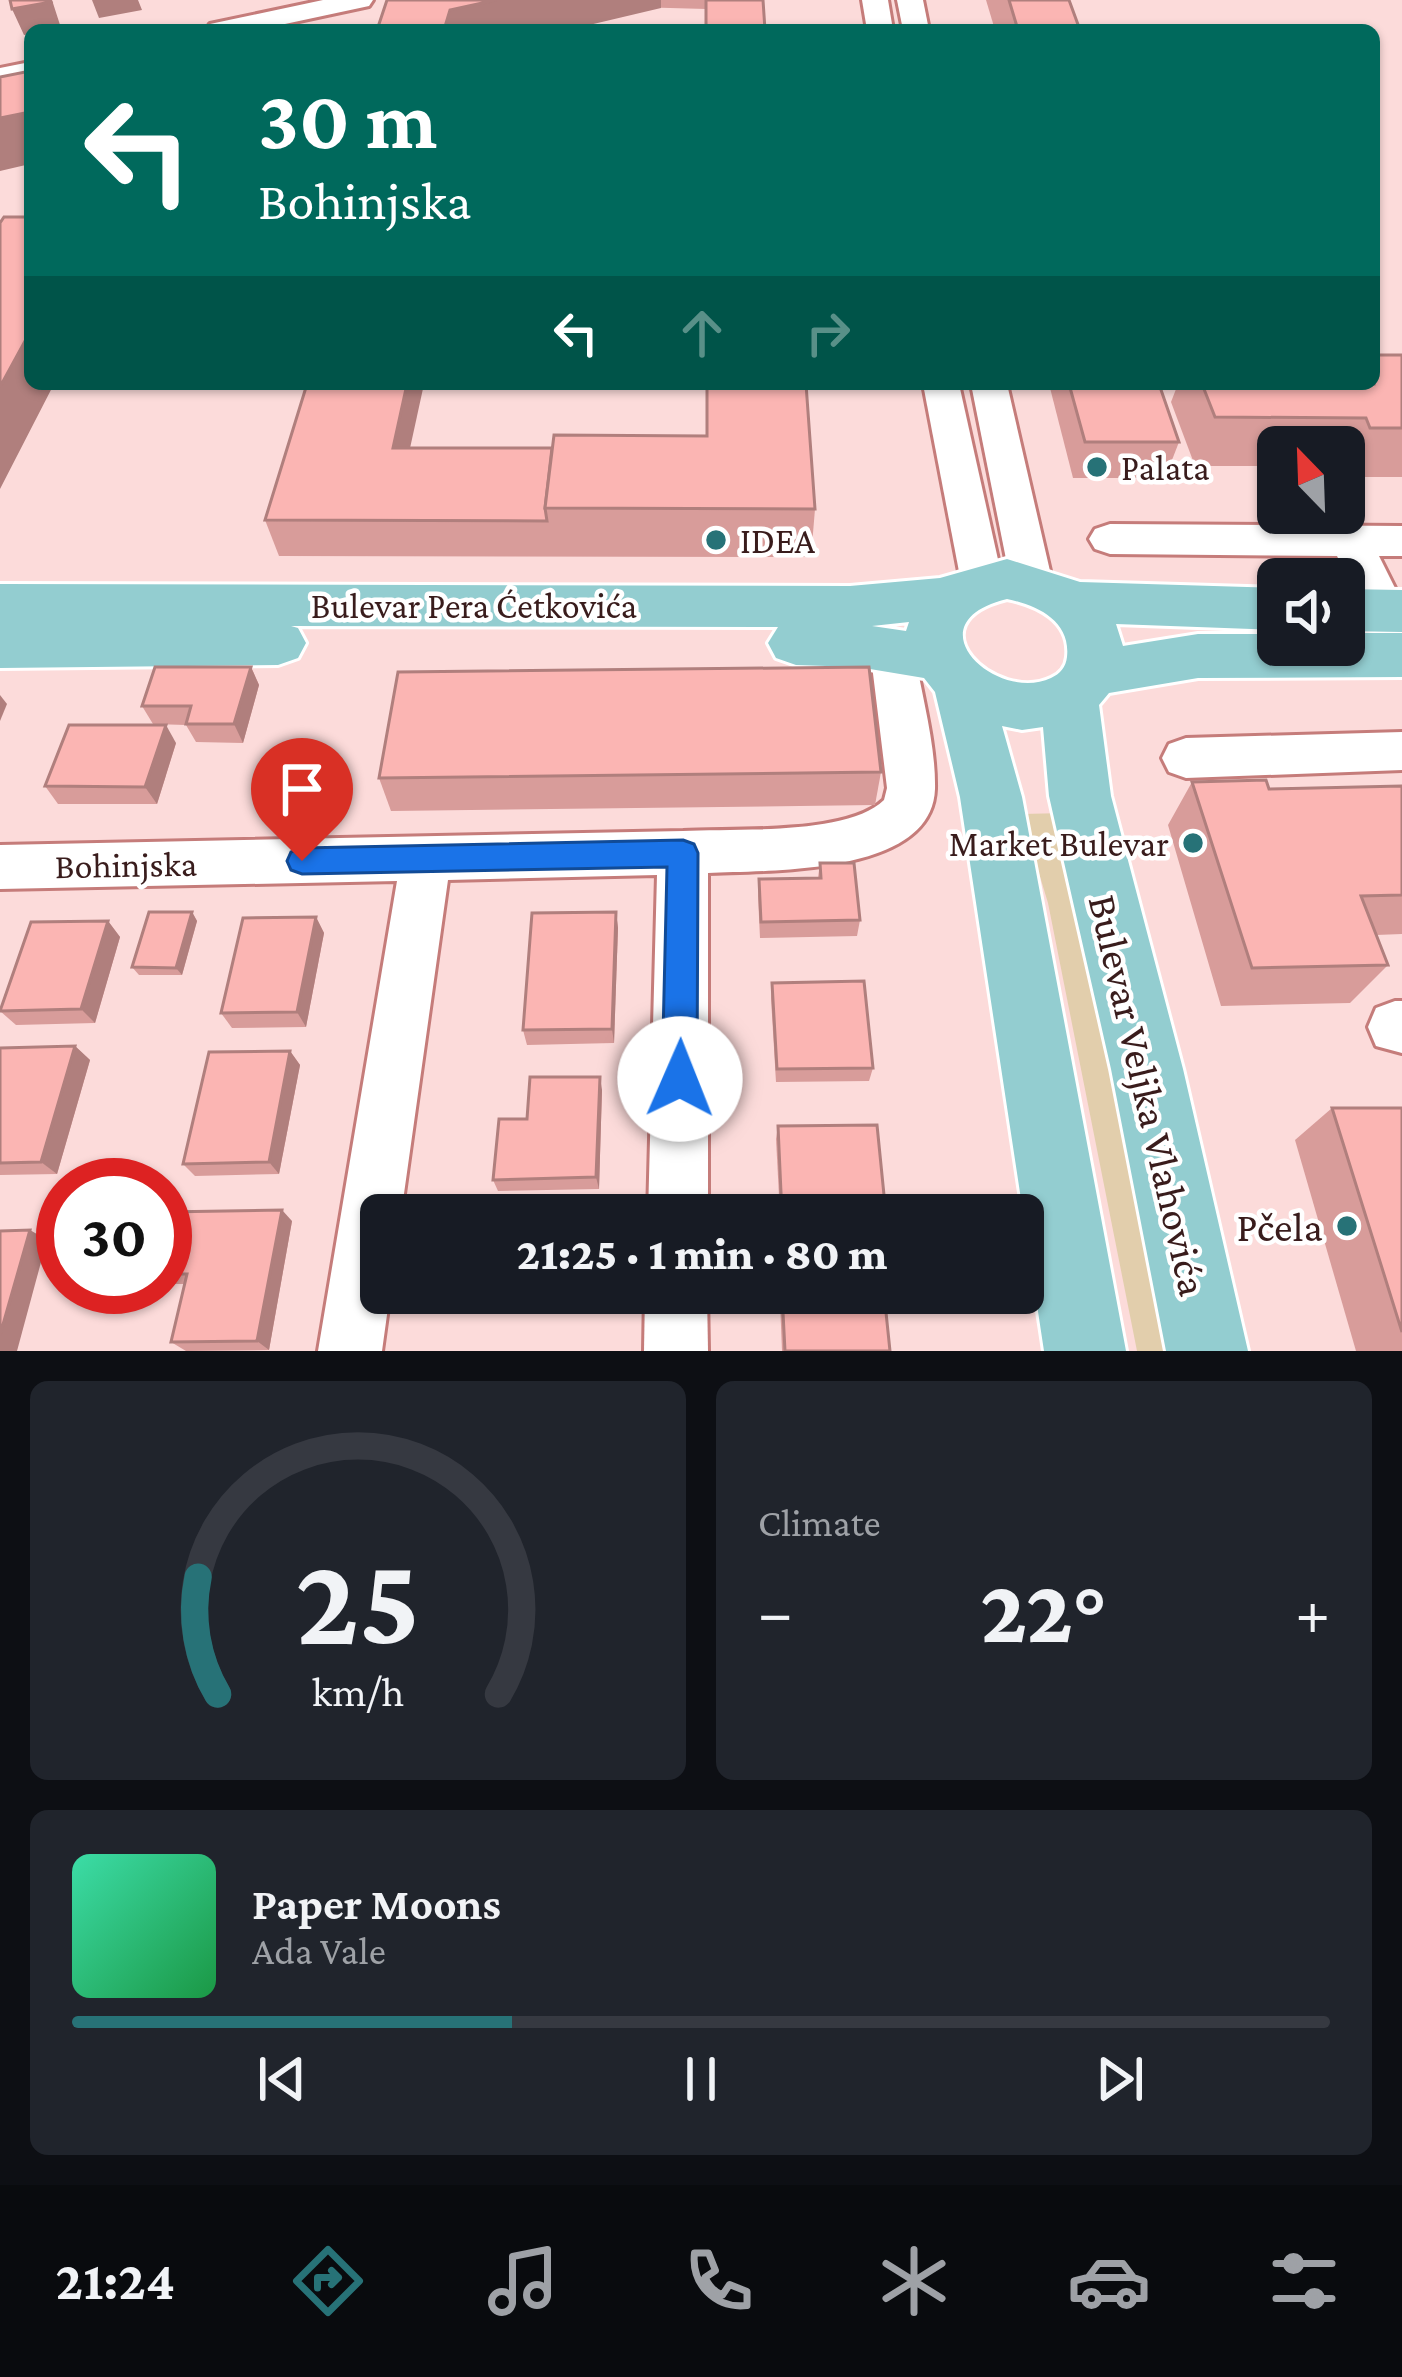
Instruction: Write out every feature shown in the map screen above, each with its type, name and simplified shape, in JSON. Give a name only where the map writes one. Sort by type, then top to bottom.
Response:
[{"type":"main road","name":"Bulevar Pera Ćetkovića","points":[[0,604],[850,607],[1008,591],[1257,608]]},
{"type":"main road","points":[[1008,591],[933,626],[931,664],[991,797],[1085,1351]]},
{"type":"main road","name":"Bulevar Veljka Vlahovića","points":[[1008,591],[1095,636],[1098,655],[1081,685],[1080,796],[1147,1069],[1207,1351]]},
{"type":"main road","points":[[1081,685],[1198,656],[1383,622]]},
{"type":"main road","name":"Bulevar Pera Ćetkovića","points":[[0,646],[775,642],[931,664],[1005,704],[1050,704],[1081,685]]},
{"type":"street","points":[[231,24],[258,10],[360,0]]},
{"type":"street","points":[[942,390],[1008,591]]},
{"type":"street","points":[[990,390],[1008,591]]},
{"type":"street","points":[[1110,538],[1402,541]]},
{"type":"street","points":[[1351,541],[1383,622]]},
{"type":"street","name":"Bohinjska","points":[[0,867],[683,853],[846,840],[884,829],[907,810],[931,664]]},
{"type":"street","points":[[1186,758],[1402,751]]},
{"type":"street","points":[[678,1194],[683,853]]},
{"type":"street","points":[[350,1351],[427,859]]},
{"type":"street","points":[[676,1314],[676,1351]]},
{"type":"shaded area","points":[[1066,813],[1175,1351],[1137,1351],[1048,903],[1021,814]]},
{"type":"building","points":[[10,0],[50,0],[51,2],[12,9]]},
{"type":"building","points":[[387,0],[496,0],[450,10],[446,24],[379,24]]},
{"type":"building","points":[[706,0],[763,0],[765,24],[706,24]]},
{"type":"building","points":[[1009,0],[1069,0],[1078,24],[1016,24]]},
{"type":"building","points":[[24,72],[24,113],[0,118],[0,77]]},
{"type":"building","points":[[4,217],[24,217],[24,343],[0,387],[0,223]]},
{"type":"building","points":[[1380,355],[1402,355],[1402,428],[1370,428],[1366,418],[1215,417],[1204,390],[1380,390]]},
{"type":"building","points":[[305,390],[406,390],[393,448],[552,448],[547,521],[265,520]]},
{"type":"building","points":[[707,390],[806,390],[815,509],[545,508],[554,435],[707,436]]},
{"type":"building","points":[[1071,390],[1161,390],[1179,442],[1085,442]]},
{"type":"building","points":[[155,667],[251,667],[234,724],[186,724],[191,706],[142,706]]},
{"type":"building","points":[[869,667],[881,772],[379,778],[398,672]]},
{"type":"building","points":[[69,725],[166,725],[145,787],[45,786]]},
{"type":"building","points":[[1266,780],[1269,789],[1402,786],[1402,895],[1361,896],[1388,965],[1252,968],[1192,782]]},
{"type":"building","points":[[820,863],[854,863],[860,920],[761,922],[759,879],[821,878]]},
{"type":"building","points":[[149,912],[192,912],[176,968],[132,967]]},
{"type":"building","points":[[616,912],[612,1029],[523,1030],[532,913]]},
{"type":"building","points":[[316,917],[297,1012],[221,1013],[243,918]]},
{"type":"building","points":[[108,921],[81,1009],[0,1011],[31,922]]},
{"type":"building","points":[[864,981],[873,1068],[777,1069],[772,983]]},
{"type":"building","points":[[75,1046],[42,1158],[36,1162],[0,1163],[0,1048]]},
{"type":"building","points":[[290,1051],[269,1162],[192,1164],[192,1158],[184,1158],[209,1052]]},
{"type":"building","points":[[530,1077],[600,1077],[596,1177],[493,1180],[499,1119],[527,1119]]},
{"type":"building","points":[[1332,1108],[1402,1108],[1402,1332]]},
{"type":"building","points":[[877,1125],[884,1194],[781,1194],[778,1126]]},
{"type":"building","points":[[282,1210],[257,1341],[171,1342],[178,1314],[192,1314],[192,1212]]},
{"type":"building","points":[[30,1230],[0,1335],[0,1231]]},
{"type":"building","points":[[783,1314],[886,1314],[890,1351],[785,1351]]},
{"type":"place","name":"Palata","points":[[1097,467]]},
{"type":"place","name":"IDEA","points":[[716,540]]},
{"type":"place","name":"Market Bulevar","points":[[1193,843]]},
{"type":"place","name":"Pčela","points":[[1347,1226]]},
{"type":"route","points":[[302,861],[683,853],[680,1079]]}]
